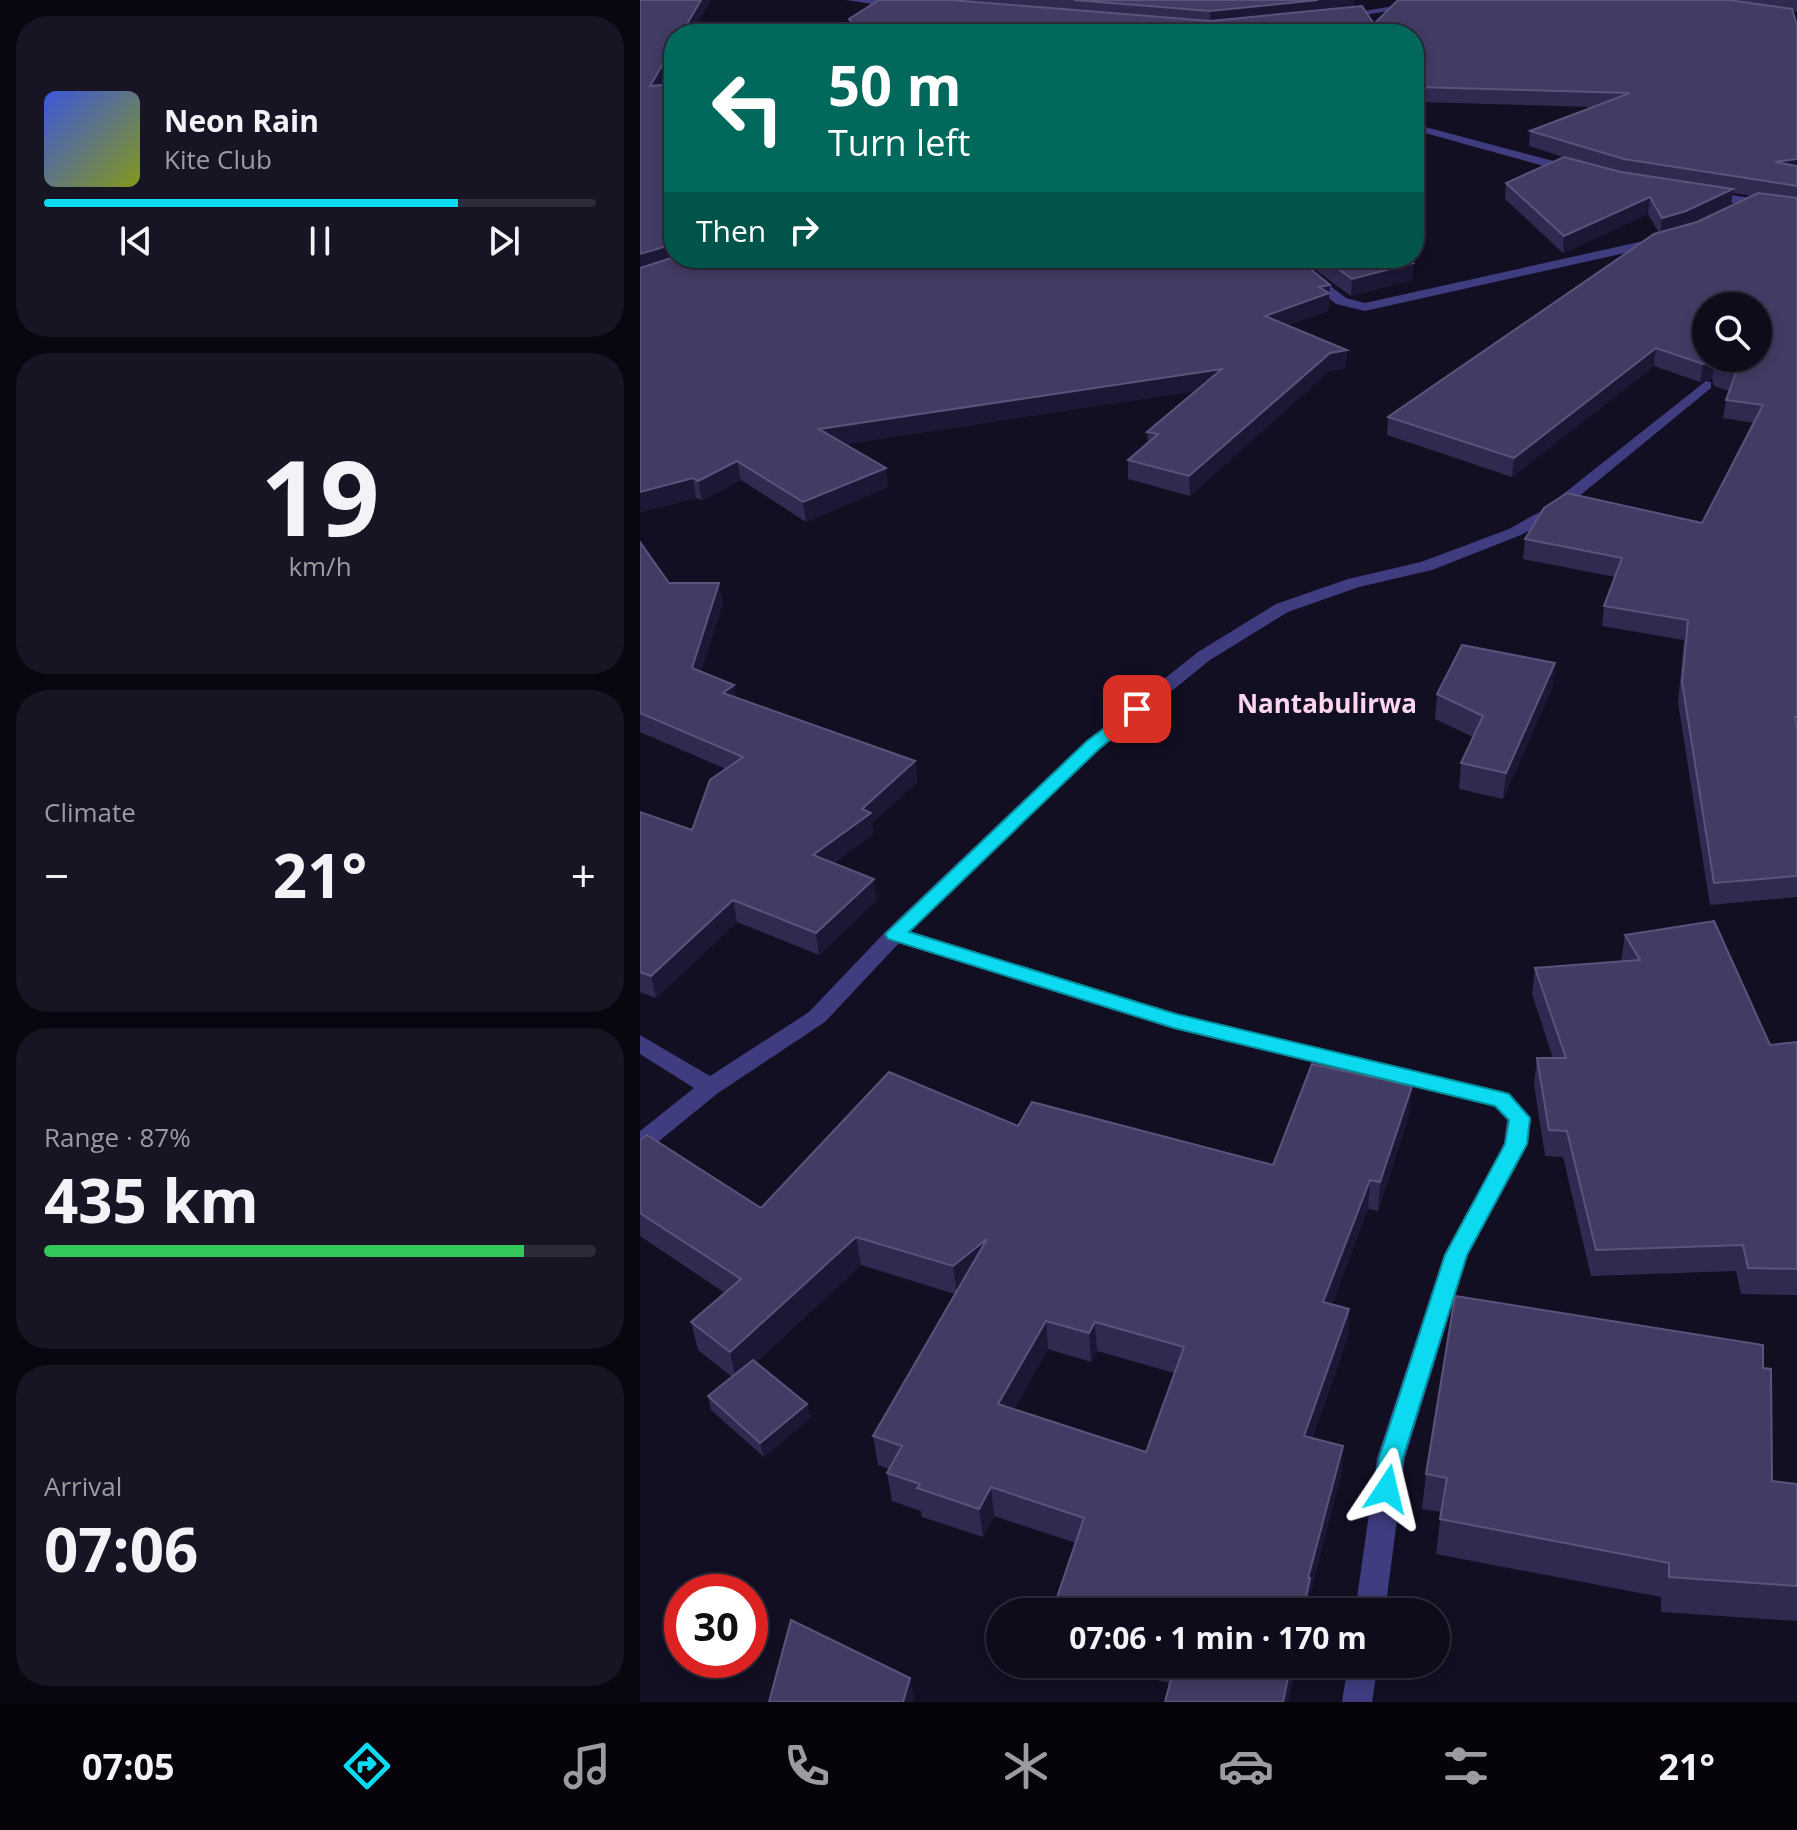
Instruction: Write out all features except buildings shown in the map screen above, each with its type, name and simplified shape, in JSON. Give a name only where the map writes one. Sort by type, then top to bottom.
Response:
[{"type":"street","points":[[851,0],[909,6]]},
{"type":"street","points":[[1323,18],[1405,9],[1448,0]]},
{"type":"street","points":[[1424,130],[1595,175]]},
{"type":"street","points":[[1690,193],[1797,209]]},
{"type":"street","points":[[1727,215],[1752,203]]},
{"type":"street","points":[[1299,268],[1341,301],[1365,307],[1676,237]]},
{"type":"street","points":[[640,1144],[710,1087],[817,1017],[895,934],[1093,745],[1204,656],[1282,608],[1354,583],[1426,566],[1515,532],[1549,513],[1706,385]]},
{"type":"street","points":[[895,934],[1174,1021],[1502,1100],[1519,1118],[1516,1144],[1456,1255],[1391,1458],[1372,1598]]},
{"type":"street","points":[[640,1043],[710,1087]]},
{"type":"street","points":[[1357,1702],[1361,1678]]},
{"type":"district","name":"Nantabulirwa","points":[[1327,703]]},
{"type":"route","points":[[1137,709],[1093,745],[895,934],[1174,1021],[1502,1100],[1519,1118],[1516,1144],[1456,1255],[1391,1458],[1387,1489]]}]
